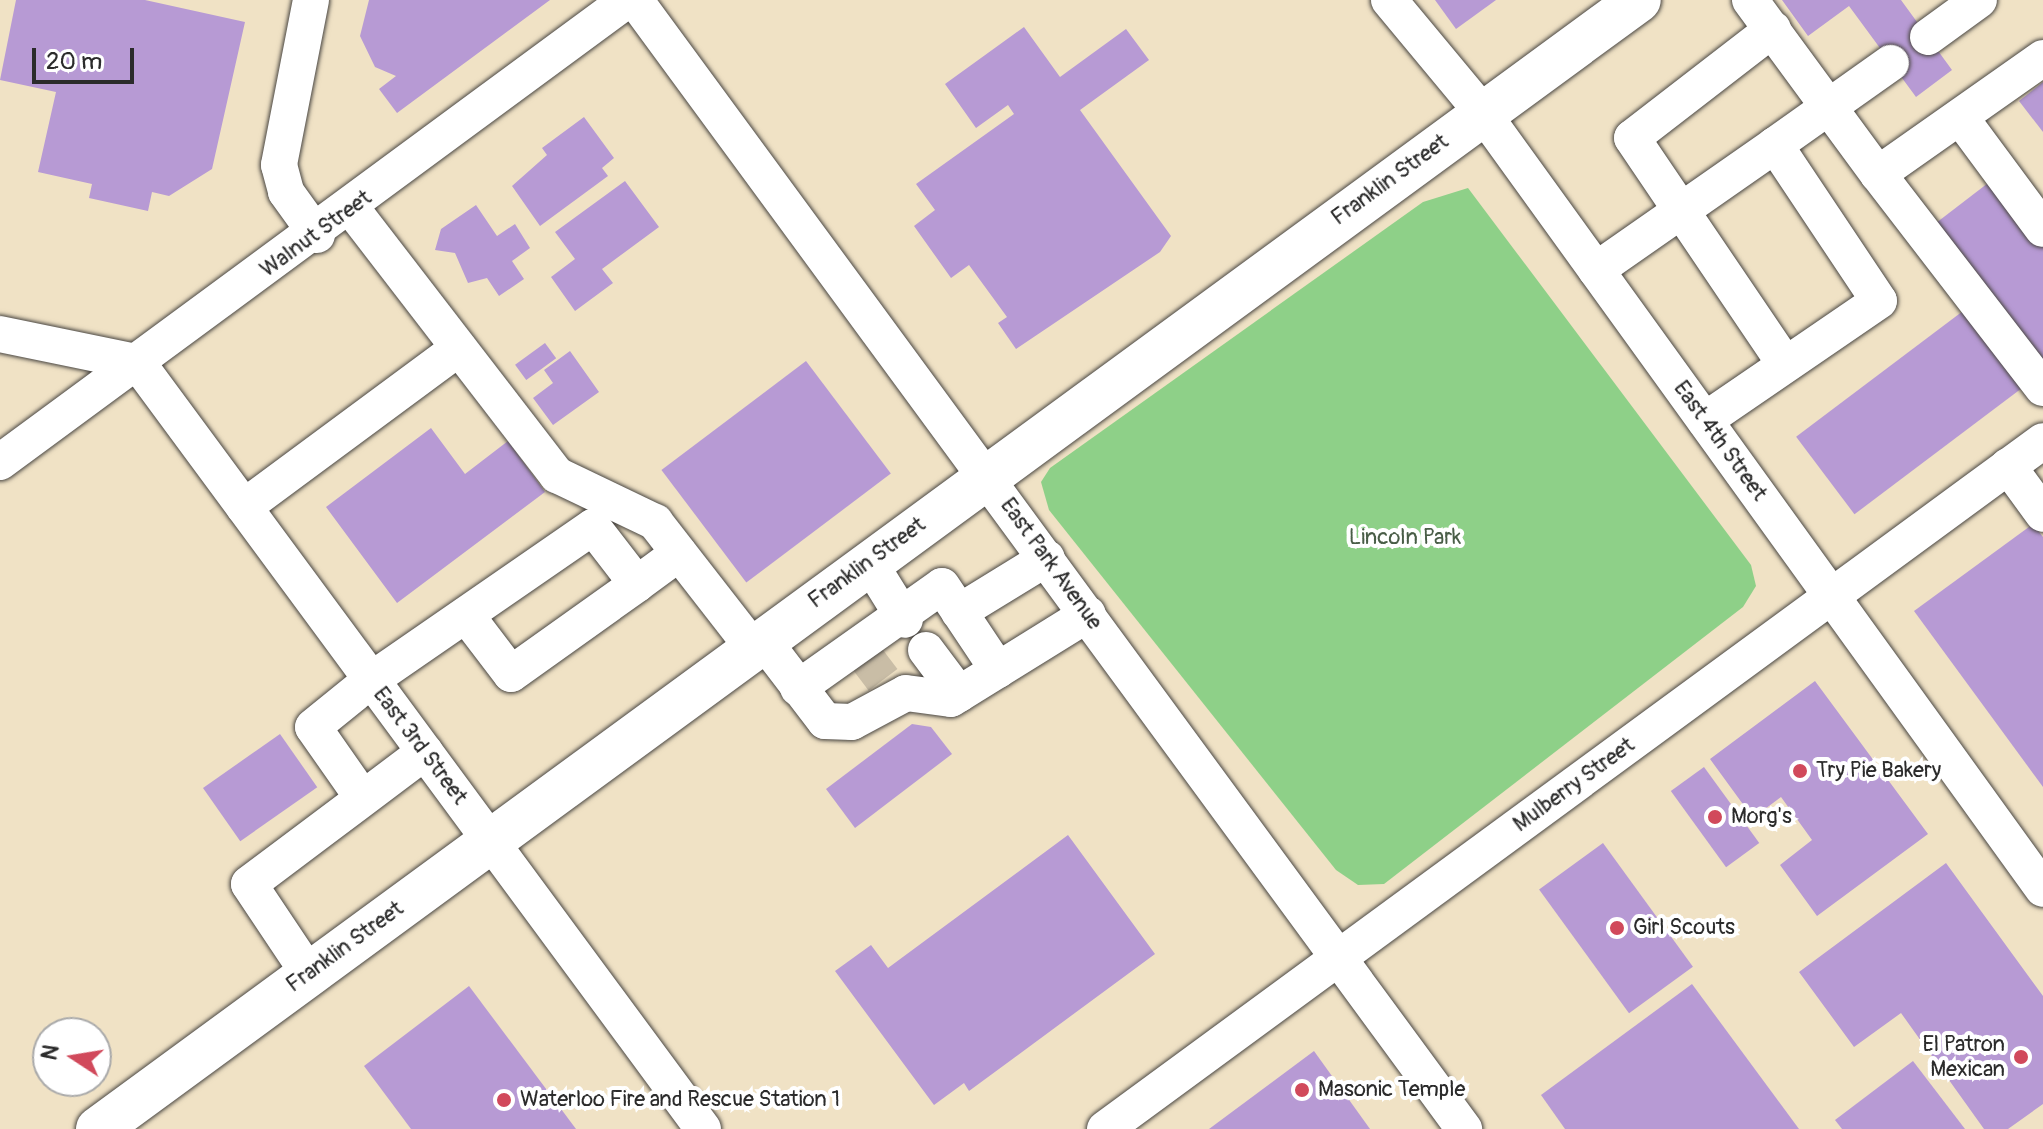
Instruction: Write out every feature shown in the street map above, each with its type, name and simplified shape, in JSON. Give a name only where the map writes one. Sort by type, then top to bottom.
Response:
[{"type":"main road","name":"Franklin Street","points":[[98,1129],[1482,112],[1639,0]]},
{"type":"street","points":[[311,0],[279,165],[286,192],[317,235]]},
{"type":"street","name":"Walnut Street","points":[[0,462],[317,235],[627,0]]},
{"type":"street","name":"East Park Avenue","points":[[635,0],[1464,1129]]},
{"type":"street","name":"East 4th Street","points":[[1389,0],[1482,112],[2043,889]]},
{"type":"street","points":[[1750,0],[1878,174],[2043,388]]},
{"type":"street","points":[[1928,37],[1979,0]]},
{"type":"street","points":[[1773,29],[1632,138],[1683,209],[1785,364]]},
{"type":"street","points":[[1878,174],[2043,58]]},
{"type":"street","points":[[1596,270],[1891,63]]},
{"type":"street","points":[[1960,117],[2037,207]]},
{"type":"street","points":[[1705,420],[1879,301],[1775,145]]},
{"type":"street","points":[[352,209],[557,475],[625,502],[655,522],[825,721],[852,722],[875,669],[903,618],[942,586],[998,670]]},
{"type":"street","points":[[0,334],[137,362]]},
{"type":"street","points":[[244,507],[459,348]]},
{"type":"street","name":"East 3rd Street","points":[[137,362],[703,1129]]},
{"type":"street","name":"Mulberry Street","points":[[1105,1129],[2043,441]]},
{"type":"street","points":[[2008,466],[2043,514]]},
{"type":"street","points":[[362,797],[313,727],[371,680],[593,527],[637,584]]},
{"type":"street","points":[[466,615],[511,674],[679,553]]},
{"type":"street","points":[[959,612],[1047,558]]},
{"type":"street","points":[[869,562],[903,618]]},
{"type":"street","points":[[798,688],[875,669],[959,694],[1088,614]]},
{"type":"street","points":[[926,650],[959,694]]},
{"type":"street","points":[[309,974],[249,884],[425,752]]},
{"type":"green space","name":"Lincoln Park","points":[[1468,188],[1751,565],[1756,586],[1743,607],[1384,884],[1358,885],[1336,870],[1049,510],[1041,482],[1050,468],[1423,202]]},
{"type":"building","points":[[16,0],[145,0],[245,22],[212,169],[169,196],[152,192],[148,211],[89,198],[92,184],[38,172],[56,92],[0,80]]},
{"type":"building","points":[[369,0],[550,0],[397,113],[379,89],[396,76],[375,67],[360,36]]},
{"type":"building","points":[[1435,0],[1496,0],[1456,29]]},
{"type":"building","points":[[1782,0],[1901,0],[1952,70],[1916,97],[1849,6],[1808,36]]},
{"type":"building","points":[[1024,27],[1060,77],[1126,29],[1149,60],[1080,110],[1171,236],[1160,252],[1016,349],[998,323],[1007,317],[969,265],[951,278],[914,226],[935,210],[916,184],[1014,114],[1008,105],[976,128],[945,84]]},
{"type":"building","points":[[2043,82],[2043,132],[2019,101]]},
{"type":"building","points":[[584,117],[614,158],[602,168],[608,176],[540,226],[512,186],[547,155],[542,148]]},
{"type":"building","points":[[1992,180],[2043,247],[2043,365],[1936,223]]},
{"type":"building","points":[[625,181],[659,227],[602,269],[613,283],[575,311],[551,277],[575,259],[555,232]]},
{"type":"building","points":[[476,205],[497,236],[515,224],[530,248],[512,261],[524,279],[499,296],[487,278],[468,283],[455,253],[435,250],[441,229]]},
{"type":"building","points":[[1971,305],[2029,382],[1854,514],[1796,437]]},
{"type":"building","points":[[545,343],[556,358],[526,380],[515,365]]},
{"type":"building","points":[[570,351],[599,392],[553,425],[533,398],[553,383],[544,370]]},
{"type":"building","points":[[806,361],[891,474],[746,583],[661,470]]},
{"type":"building","points":[[431,428],[465,474],[508,441],[545,492],[397,603],[326,507]]},
{"type":"building","points":[[2033,524],[2043,537],[2043,787],[1914,611]]},
{"type":"building","name":"Try Pie Bakery","points":[[1815,681],[1928,834],[1817,916],[1780,865],[1812,840],[1781,797],[1753,818],[1710,759]]},
{"type":"building","points":[[912,724],[931,727],[952,754],[855,828],[826,789]]},
{"type":"building","points":[[280,734],[317,787],[240,841],[203,788]]},
{"type":"building","name":"Morg's","points":[[1704,767],[1759,843],[1726,867],[1671,791]]},
{"type":"building","points":[[1068,835],[1155,954],[969,1091],[964,1083],[934,1105],[835,971],[871,945],[888,968]]},
{"type":"building","name":"Girl Scouts","points":[[1603,843],[1693,967],[1629,1013],[1539,889]]},
{"type":"building","points":[[1946,863],[2043,996],[2043,1104],[2008,1129],[1984,1129],[1901,1013],[1854,1047],[1799,972]]},
{"type":"building","points":[[1692,984],[1799,1129],[1565,1129],[1541,1095]]},
{"type":"building","points":[[469,986],[576,1129],[411,1129],[364,1066]]},
{"type":"building","name":"Masonic Temple","points":[[1314,1051],[1370,1129],[1209,1129]]},
{"type":"building","points":[[1913,1061],[1965,1129],[1842,1129],[1835,1120]]},
{"type":"tunnel","points":[[862,652],[883,680]]},
{"type":"place","name":"Try Pie Bakery","points":[[1800,771]]},
{"type":"place","name":"Morg's","points":[[1715,817]]},
{"type":"place","name":"Girl Scouts","points":[[1617,928]]},
{"type":"place","name":"El Patron Mexican","points":[[2021,1057]]},
{"type":"place","name":"Masonic Temple","points":[[1302,1090]]},
{"type":"place","name":"Waterloo Fire and Rescue Station 1","points":[[504,1100]]}]
